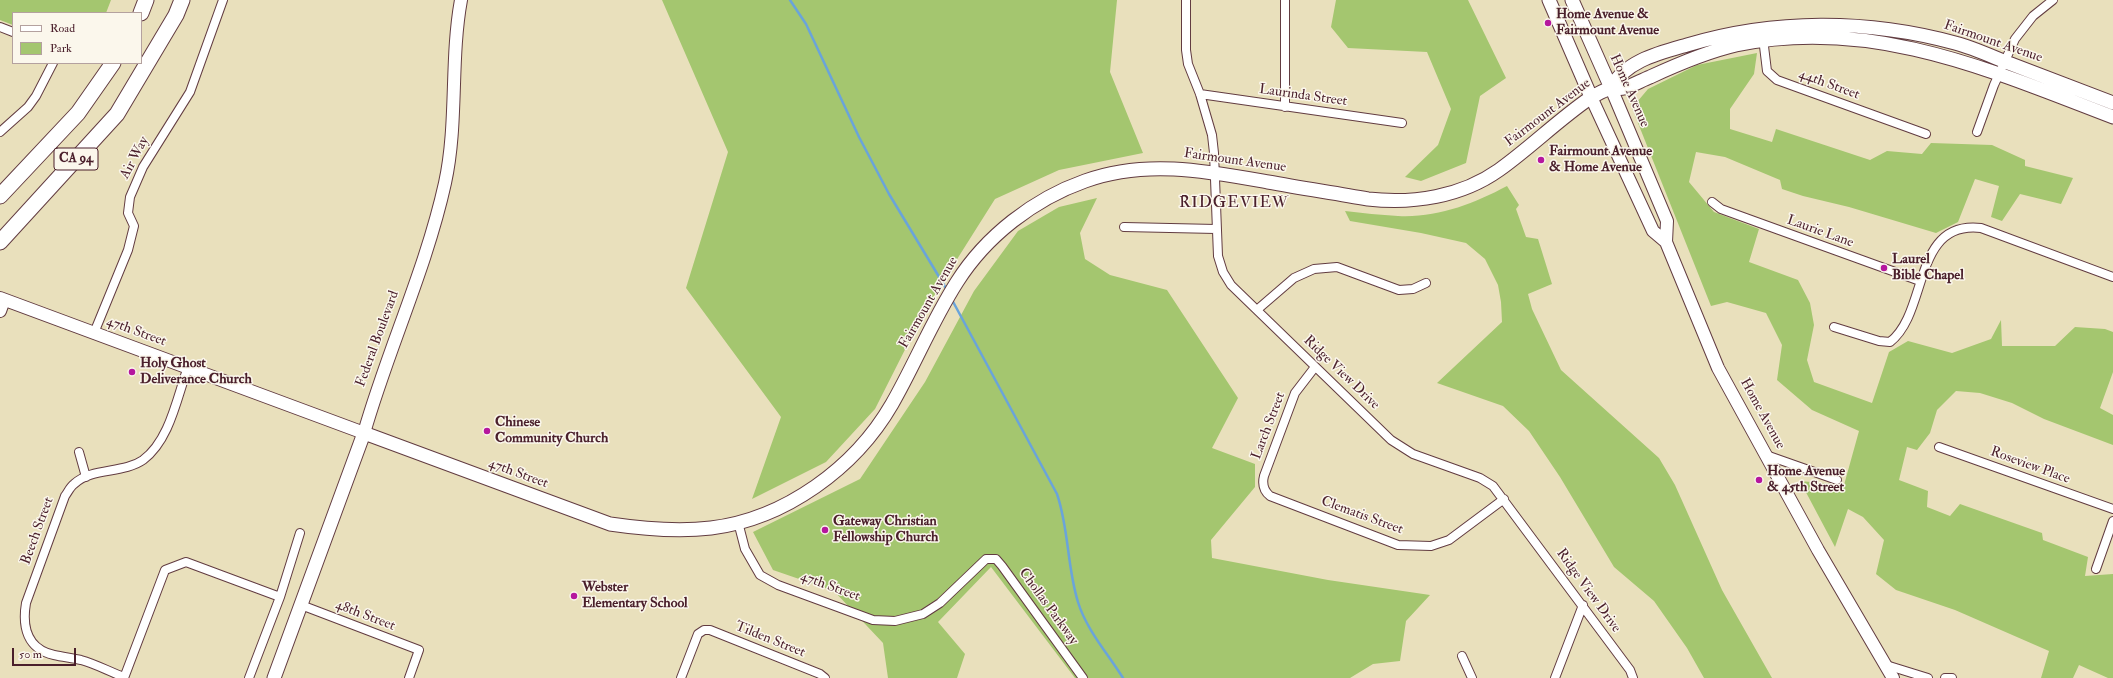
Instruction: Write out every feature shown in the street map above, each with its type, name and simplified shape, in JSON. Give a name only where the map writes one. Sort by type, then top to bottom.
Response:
[{"type":"highway","points":[[141,12],[146,0]]},
{"type":"highway","name":"CA 94","points":[[0,242],[117,114],[176,15],[182,0]]},
{"type":"highway","points":[[176,15],[188,0]]},
{"type":"highway","name":"CA 94","points":[[0,196],[78,113],[112,64]]},
{"type":"main road","name":"Federal Boulevard","points":[[274,678],[364,433],[376,392],[432,237],[446,182],[450,149],[456,27],[461,0]]},
{"type":"main road","name":"Home Avenue","points":[[1550,0],[1591,97],[1653,231],[1666,242]]},
{"type":"main road","name":"Home Avenue","points":[[1572,0],[1667,221],[1666,242],[1718,368],[1818,550],[1893,678]]},
{"type":"main road","name":"Fairmount Avenue","points":[[1610,88],[1620,74],[1656,54],[1698,41],[1761,28],[1828,24],[1888,30],[1956,43],[2003,68],[2113,117]]},
{"type":"main road","name":"Fairmount Avenue","points":[[738,522],[775,510],[795,500],[845,463],[878,426],[957,281],[972,260],[1003,229],[1020,215],[1062,190],[1087,180],[1133,170],[1186,169],[1214,172],[1368,199],[1398,201],[1434,197],[1464,188],[1497,171],[1591,97],[1610,88],[1624,88],[1687,60],[1736,46],[1763,42],[1835,37],[1871,40],[1959,60],[2003,68],[2113,103]]},
{"type":"main road","name":"47th Street","points":[[2,299],[610,524],[648,530],[676,530],[713,528],[738,522]]},
{"type":"main road","points":[[0,311],[2,299]]},
{"type":"street","name":"Air Way","points":[[94,333],[128,250],[134,226],[128,213],[130,196],[143,167],[190,92],[223,0]]},
{"type":"street","name":"Ridge View Drive","points":[[1186,0],[1186,50],[1190,71],[1200,94],[1212,135],[1218,256],[1223,272],[1232,285],[1391,440],[1413,454],[1480,478],[1493,486],[1583,606],[1630,670],[1634,678]]},
{"type":"street","points":[[1285,0],[1285,107]]},
{"type":"street","points":[[1977,132],[1994,85],[2016,38],[2033,16],[2052,0]]},
{"type":"street","points":[[0,27],[12,32]]},
{"type":"street","name":"44th Street","points":[[1761,28],[1767,71],[1777,80],[1926,134]]},
{"type":"street","points":[[0,132],[28,107],[36,96],[52,64]]},
{"type":"street","name":"Laurinda Street","points":[[1200,94],[1402,123]]},
{"type":"street","name":"Laurie Lane","points":[[1712,202],[1721,209],[1920,281]]},
{"type":"street","points":[[1124,227],[1216,229]]},
{"type":"street","points":[[1834,327],[1879,341],[1890,342],[1899,335],[1906,323],[1920,281],[1931,256],[1944,237],[1954,230],[1972,227],[1981,228],[2113,277]]},
{"type":"street","points":[[1258,309],[1294,278],[1314,270],[1337,267],[1399,290],[1413,289],[1426,283]]},
{"type":"street","name":"Beech Street","points":[[124,678],[81,660],[52,655],[35,647],[24,628],[23,619],[26,603],[65,496],[74,483],[86,477],[121,469],[142,460],[154,450],[165,432],[188,367]]},
{"type":"street","name":"Larch Street","points":[[1264,476],[1295,393],[1315,367]]},
{"type":"street","name":"Roseview Place","points":[[1939,447],[2113,509]]},
{"type":"street","points":[[79,452],[86,477]]},
{"type":"street","points":[[1766,454],[1837,480]]},
{"type":"street","name":"Clematis Street","points":[[1264,476],[1262,481],[1266,493],[1270,496],[1398,545],[1431,546],[1449,540],[1504,499]]},
{"type":"street","points":[[2096,568],[2113,521]]},
{"type":"street","name":"47th Street","points":[[738,522],[744,549],[760,575],[778,585],[873,620],[895,621],[923,614],[940,603],[986,559]]},
{"type":"street","points":[[249,678],[280,597],[300,533]]},
{"type":"street","name":"Chollas Parkway","points":[[986,559],[996,560],[1002,566],[1083,678]]},
{"type":"street","points":[[124,678],[165,570],[186,562],[280,597]]},
{"type":"street","name":"48th Street","points":[[301,605],[419,650],[409,678]]},
{"type":"street","points":[[1555,678],[1583,606]]},
{"type":"street","name":"Tilden Street","points":[[682,678],[698,634],[704,630],[710,630],[820,674],[825,678]]},
{"type":"street","points":[[1462,656],[1472,678]]},
{"type":"street","points":[[1886,665],[1928,678]]},
{"type":"street","points":[[1945,678],[1952,678]]},
{"type":"green space","points":[[0,0],[111,0],[106,12],[12,12],[12,25],[0,20]]},
{"type":"green space","points":[[662,0],[1117,0],[1110,72],[1143,153],[1059,170],[995,199],[925,310],[875,409],[826,462],[752,499],[781,417],[686,288],[728,152]]},
{"type":"green space","points":[[1336,0],[1468,0],[1506,78],[1480,96],[1466,163],[1421,181],[1405,177],[1438,145],[1451,109],[1427,52],[1348,48],[1331,27]]},
{"type":"green space","points":[[1757,53],[1754,74],[1730,109],[1730,129],[1772,142],[1776,129],[1870,160],[1887,151],[1922,154],[1931,143],[1992,145],[2025,160],[2025,166],[2073,178],[2061,204],[2020,194],[2002,221],[1991,217],[1999,186],[1975,179],[1958,222],[1936,233],[1782,189],[1780,180],[1725,157],[1696,152],[1689,182],[1714,212],[1759,229],[1749,262],[1798,280],[1810,303],[1814,325],[1807,360],[1814,382],[1872,403],[1889,352],[1908,341],[1952,353],[1991,339],[2001,320],[2002,346],[2055,346],[2075,327],[2105,329],[2113,332],[2113,372],[2100,408],[2113,415],[2113,445],[2044,419],[2012,403],[1980,393],[1956,391],[1937,410],[1930,433],[1917,450],[1907,447],[1899,480],[1928,491],[1927,507],[1950,516],[1960,504],[2042,533],[2043,540],[2088,557],[2085,576],[2113,574],[2113,678],[2108,678],[2079,665],[2073,678],[2041,678],[2049,651],[1955,610],[1896,590],[1876,574],[1884,540],[1863,517],[1848,509],[1835,547],[1800,481],[1844,485],[1859,431],[1812,410],[1777,380],[1782,345],[1766,313],[1727,302],[1711,306],[1632,108],[1648,89],[1697,65]]},
{"type":"green space","points":[[1507,186],[1519,205],[1516,209],[1526,237],[1538,239],[1552,284],[1528,294],[1532,309],[1561,370],[1659,458],[1675,485],[1722,590],[1772,678],[1704,678],[1687,648],[1654,601],[1614,567],[1560,477],[1529,431],[1503,406],[1437,383],[1502,322],[1498,285],[1485,259],[1466,243],[1421,233],[1350,221],[1345,211],[1398,216],[1427,215],[1468,204]]},
{"type":"green space","points":[[1097,198],[1080,233],[1085,259],[1110,275],[1167,290],[1238,398],[1212,448],[1255,464],[1255,487],[1211,540],[1212,558],[1328,580],[1430,595],[1406,621],[1400,661],[1373,664],[1350,678],[1075,678],[991,567],[938,622],[965,654],[957,678],[888,678],[883,643],[834,591],[773,570],[753,532],[860,479],[925,382],[974,291],[1018,231],[1059,207]]},
{"type":"waterway","points":[[790,0],[806,24],[859,137],[889,194],[947,290]]},
{"type":"waterway","points":[[951,298],[1057,494],[1064,521],[1074,589],[1078,602],[1086,622],[1123,678]]},
{"type":"place","name":"Home Avenue & Fairmount Avenue","points":[[1548,23]]},
{"type":"place","name":"Fairmount Avenue & Home Avenue","points":[[1541,160]]},
{"type":"place","name":"Laurel Bible Chapel","points":[[1884,268]]},
{"type":"place","name":"Holy Ghost Deliverance Church","points":[[132,372]]},
{"type":"place","name":"Chinese Community Church","points":[[487,431]]},
{"type":"place","name":"Home Avenue & 45th Street","points":[[1759,480]]},
{"type":"place","name":"Gateway Christian Fellowship Church","points":[[825,530]]},
{"type":"place","name":"Webster Elementary School","points":[[574,596]]},
{"type":"district","name":"RIDGEVIEW","points":[[1234,204]]}]
